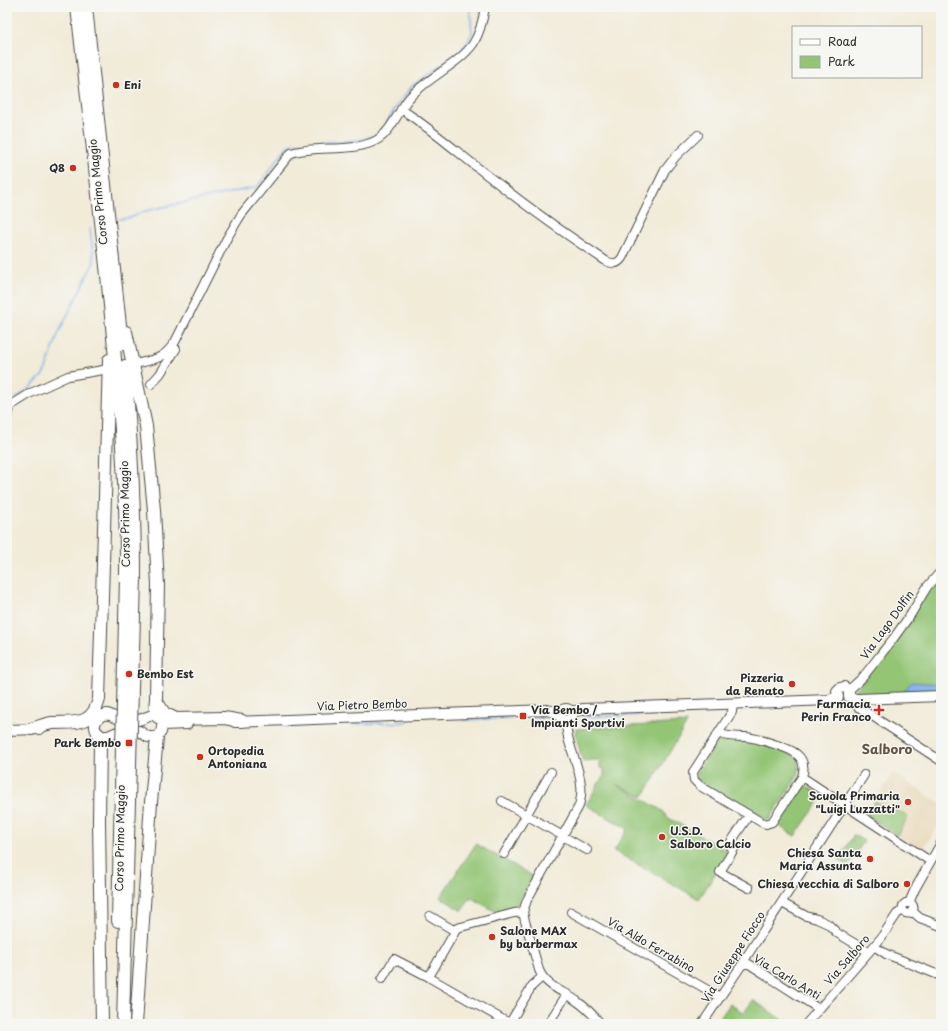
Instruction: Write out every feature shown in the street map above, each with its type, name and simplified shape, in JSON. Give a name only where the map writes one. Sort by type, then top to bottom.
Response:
[{"type":"highway","name":"Corso Primo Maggio","points":[[77,7],[122,424],[131,577]]},
{"type":"highway","name":"Corso Primo Maggio","points":[[86,7],[116,280],[132,454],[131,577],[123,877],[123,1024]]},
{"type":"highway","points":[[116,280],[123,302],[126,334],[149,445],[157,548],[158,586],[155,706],[156,713],[161,721]]},
{"type":"highway","points":[[102,1024],[99,820],[100,743],[98,725],[101,707],[99,699],[110,305]]},
{"type":"highway","points":[[31,729],[50,723],[82,722],[91,717],[99,699]]},
{"type":"highway","points":[[156,699],[164,714],[176,719],[224,718],[242,721]]},
{"type":"highway","points":[[136,1024],[151,802],[157,737]]},
{"type":"highway","name":"Corso Primo Maggio","points":[[115,1024],[123,877]]},
{"type":"main road","points":[[852,695],[941,696]]},
{"type":"main road","name":"Via Pietro Bembo","points":[[7,730],[98,725],[107,714],[121,720],[137,720],[149,715],[161,721],[242,721],[547,710],[566,715],[583,709],[829,700],[838,697],[842,700],[852,695]]},
{"type":"main road","points":[[157,737],[161,732],[161,721]]},
{"type":"main road","name":"Via Pietro Bembo","points":[[98,725],[102,736],[108,736],[122,730],[135,730],[148,737],[157,737]]},
{"type":"street","points":[[139,363],[162,357],[169,352],[227,238],[241,215],[290,153],[302,150],[351,147],[366,144],[377,139],[388,129],[401,109],[416,91],[428,80],[461,56],[472,45],[480,31],[485,7]]},
{"type":"street","points":[[401,109],[439,136],[494,181],[559,229],[606,261],[614,264],[620,262],[665,170],[676,156],[698,135]]},
{"type":"street","points":[[151,384],[160,374],[176,349],[195,311],[198,303],[198,297]]},
{"type":"street","points":[[7,418],[10,410],[8,403],[68,376],[103,370]]},
{"type":"street","name":"Via Lago Dolfin","points":[[852,695],[863,677],[911,614],[927,587],[941,571]]},
{"type":"street","points":[[852,695],[858,707],[941,761]]},
{"type":"street","points":[[719,733],[727,736],[762,740],[794,752],[802,761],[804,773],[772,822],[766,824],[749,815],[700,786],[694,780],[695,769],[732,712],[734,704]]},
{"type":"street","points":[[566,715],[567,736],[581,784],[579,806],[576,815],[527,900],[523,912],[542,977],[546,982],[588,1009],[601,1024]]},
{"type":"street","points":[[504,854],[551,772]]},
{"type":"street","name":"Via Giuseppe Fiocco","points":[[702,1024],[740,967],[744,964],[745,959],[864,775]]},
{"type":"street","points":[[802,777],[930,861]]},
{"type":"street","points":[[502,801],[587,850]]},
{"type":"street","points":[[749,815],[729,846],[734,849],[720,872],[749,888]]},
{"type":"street","name":"Via Salboro","points":[[806,1024],[872,949],[897,914],[903,910],[904,904],[909,902],[941,843]]},
{"type":"street","points":[[909,902],[913,906],[912,911]]},
{"type":"street","points":[[782,903],[806,916],[828,924],[837,933],[872,949],[941,976]]},
{"type":"street","points":[[903,910],[907,913],[912,911]]},
{"type":"street","points":[[912,911],[920,918],[941,924]]},
{"type":"street","points":[[429,977],[457,928],[523,912]]},
{"type":"street","name":"Via Aldo Ferrabino","points":[[571,912],[720,997]]},
{"type":"street","points":[[430,916],[455,931]]},
{"type":"street","points":[[382,979],[394,959],[429,977],[431,980],[507,1022],[511,1021],[534,982],[542,977]]},
{"type":"street","name":"Via Carlo Anti","points":[[744,964],[749,964],[819,1009]]},
{"type":"street","points":[[548,1024],[566,994]]},
{"type":"shaded area","points":[[893,773],[941,804],[941,822],[921,851],[866,815]]},
{"type":"green space","points":[[941,573],[941,693],[861,696],[856,694],[856,689]]},
{"type":"green space","points":[[687,723],[643,797],[616,784],[663,811],[667,817],[729,852],[699,899],[614,851],[628,829],[586,805],[604,777],[604,768],[600,768],[600,760],[583,762],[575,733],[576,729]]},
{"type":"green space","points":[[722,740],[744,740],[760,743],[792,754],[798,761],[799,774],[769,820],[763,819],[697,779],[698,771],[717,742]]},
{"type":"green space","points":[[803,784],[823,796],[795,836],[782,828],[778,821]]},
{"type":"green space","points":[[875,801],[892,812],[895,809],[908,817],[897,835],[866,815]]},
{"type":"green space","points":[[854,835],[864,841],[848,866],[838,859]]},
{"type":"green space","points":[[476,844],[533,876],[515,908],[498,913],[470,897],[462,911],[440,897]]},
{"type":"green space","points":[[753,1000],[788,1024],[727,1024],[720,1018],[730,1004],[744,1013]]},
{"type":"water","points":[[912,682],[941,684],[941,691],[905,692],[905,689]]},
{"type":"waterway","points":[[119,219],[130,218],[145,211],[257,187],[286,148],[294,144],[361,140],[374,136],[381,131],[398,104],[413,85],[460,51],[467,43],[472,33],[470,7]]},
{"type":"waterway","points":[[15,399],[30,388],[42,376],[46,369],[59,332],[94,262],[90,229]]},
{"type":"waterway","points":[[585,717],[722,712]]},
{"type":"waterway","points":[[529,718],[548,717]]},
{"type":"waterway","points":[[463,720],[511,718]]},
{"type":"waterway","points":[[388,723],[407,722]]},
{"type":"waterway","points":[[350,724],[384,723]]},
{"type":"waterway","points":[[282,727],[338,724]]},
{"type":"place","name":"Eni","points":[[116,85]]},
{"type":"place","name":"Q8","points":[[73,168]]},
{"type":"place","name":"Bembo Est","points":[[129,674]]},
{"type":"place","name":"Pizzeria da Renato","points":[[792,684]]},
{"type":"place","name":"Farmacia Perin Franco","points":[[879,710]]},
{"type":"place","name":"Via Bembo / Impianti Sportivi","points":[[523,716]]},
{"type":"place","name":"Park Bembo","points":[[129,743]]},
{"type":"place","name":"Ortopedia Antoniana","points":[[200,757]]},
{"type":"place","name":"Scuola Primaria \"Luigi Luzzatti\"","points":[[908,802]]},
{"type":"place","name":"U.S.D. Salboro Calcio","points":[[662,837]]},
{"type":"place","name":"Chiesa Santa Maria Assunta","points":[[870,859]]},
{"type":"place","name":"Chiesa vecchia di Salboro","points":[[907,884]]},
{"type":"place","name":"Salone MAX by barbermax","points":[[492,937]]},
{"type":"district","name":"Salboro","points":[[887,749]]}]
